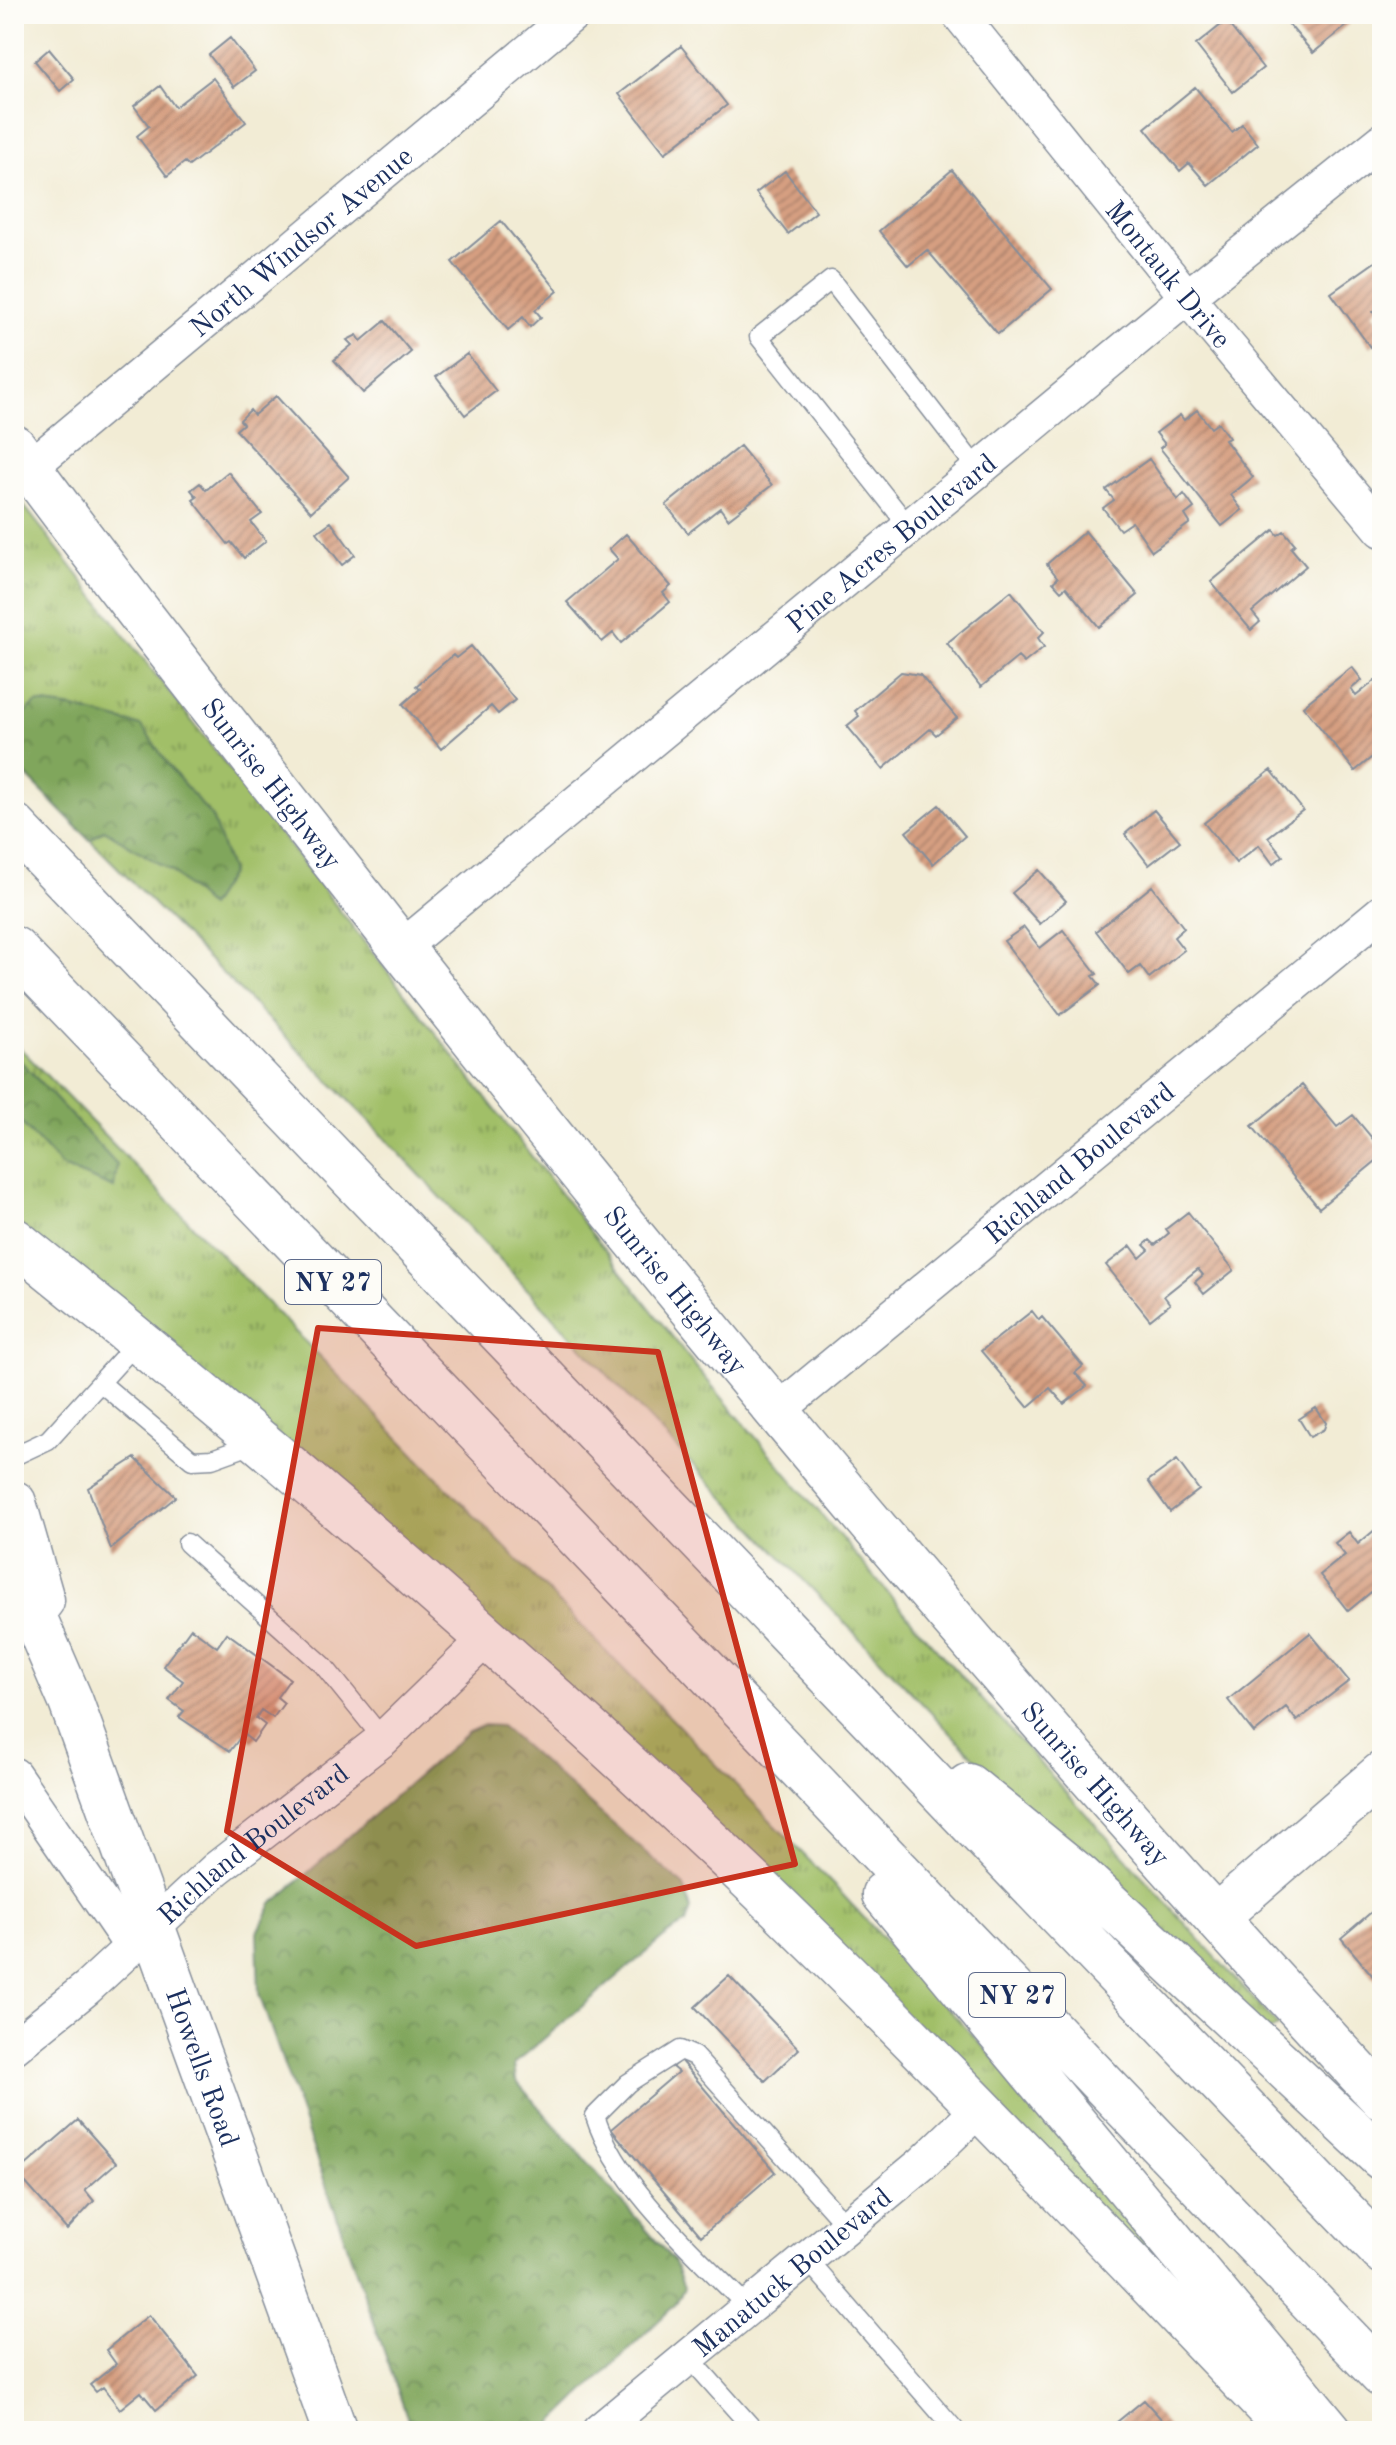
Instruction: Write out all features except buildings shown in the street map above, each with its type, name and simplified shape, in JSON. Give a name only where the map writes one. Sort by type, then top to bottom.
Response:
[{"type":"main road","name":"Sunrise Highway","points":[[21,458],[595,1194],[775,1413],[973,1646],[1382,2098]]},
{"type":"main road","name":"NY 27","points":[[14,826],[1382,2251]]},
{"type":"main road","name":"NY 27","points":[[14,949],[1382,2375]]},
{"type":"main road","points":[[14,1240],[260,1441],[488,1637],[750,1880],[980,2108],[1290,2431]]},
{"type":"main road","name":"Howells Road","points":[[14,1503],[143,1937],[335,2431]]},
{"type":"main road","name":"Howells Road","points":[[14,1570],[71,1702]]},
{"type":"main road","points":[[653,1615],[1330,2431]]},
{"type":"main road","points":[[823,1668],[1079,1876],[1382,2158]]},
{"type":"main road","points":[[1216,1917],[1382,1774]]},
{"type":"street","name":"North Windsor Avenue","points":[[21,458],[573,14]]},
{"type":"street","name":"Montauk Drive","points":[[959,14],[1187,297],[1382,530]]},
{"type":"street","name":"Pine Acres Boulevard","points":[[401,948],[1187,297],[1382,141]]},
{"type":"street","name":"Richland Boulevard","points":[[775,1413],[1382,912]]},
{"type":"street","name":"Richland Boulevard","points":[[14,2047],[143,1937],[216,1869],[383,1739],[488,1637]]},
{"type":"street","points":[[14,1775],[143,1937]]},
{"type":"street","name":"Manatuck Boulevard","points":[[599,2431],[923,2163],[980,2108]]},
{"type":"lane","points":[[909,527],[759,337],[831,280],[978,470]]},
{"type":"lane","points":[[14,1456],[48,1440],[139,1340]]},
{"type":"lane","points":[[101,1383],[192,1460],[212,1459],[260,1441]]},
{"type":"lane","points":[[187,1543],[323,1665],[383,1739]]},
{"type":"lane","points":[[748,2307],[664,2224],[601,2137],[595,2116],[628,2083],[680,2050],[694,2056],[847,2226]]},
{"type":"lane","points":[[807,2259],[956,2431]]},
{"type":"lane","points":[[688,2356],[755,2431]]},
{"type":"highlighted area","points":[[318,1328],[658,1352],[795,1864],[416,1946],[227,1831]]},
{"type":"green space","points":[[14,493],[696,1367],[922,1633],[1278,2026],[1262,2035],[966,1749],[370,1122],[14,763]]},
{"type":"green space","points":[[37,703],[74,708],[142,726],[172,770],[212,817],[231,872],[209,907],[171,871],[104,830],[90,840],[14,763],[14,723]]},
{"type":"green space","points":[[14,1042],[840,1892],[1017,2083],[1212,2317],[14,1220]]},
{"type":"green space","points":[[14,1054],[117,1165],[114,1188],[62,1167],[14,1115]]},
{"type":"green space","points":[[484,1725],[501,1726],[684,1886],[691,1909],[686,1923],[669,1933],[514,2064],[516,2081],[673,2260],[684,2288],[675,2305],[544,2431],[412,2431],[259,1994],[257,1934],[272,1904],[468,1732]]}]
